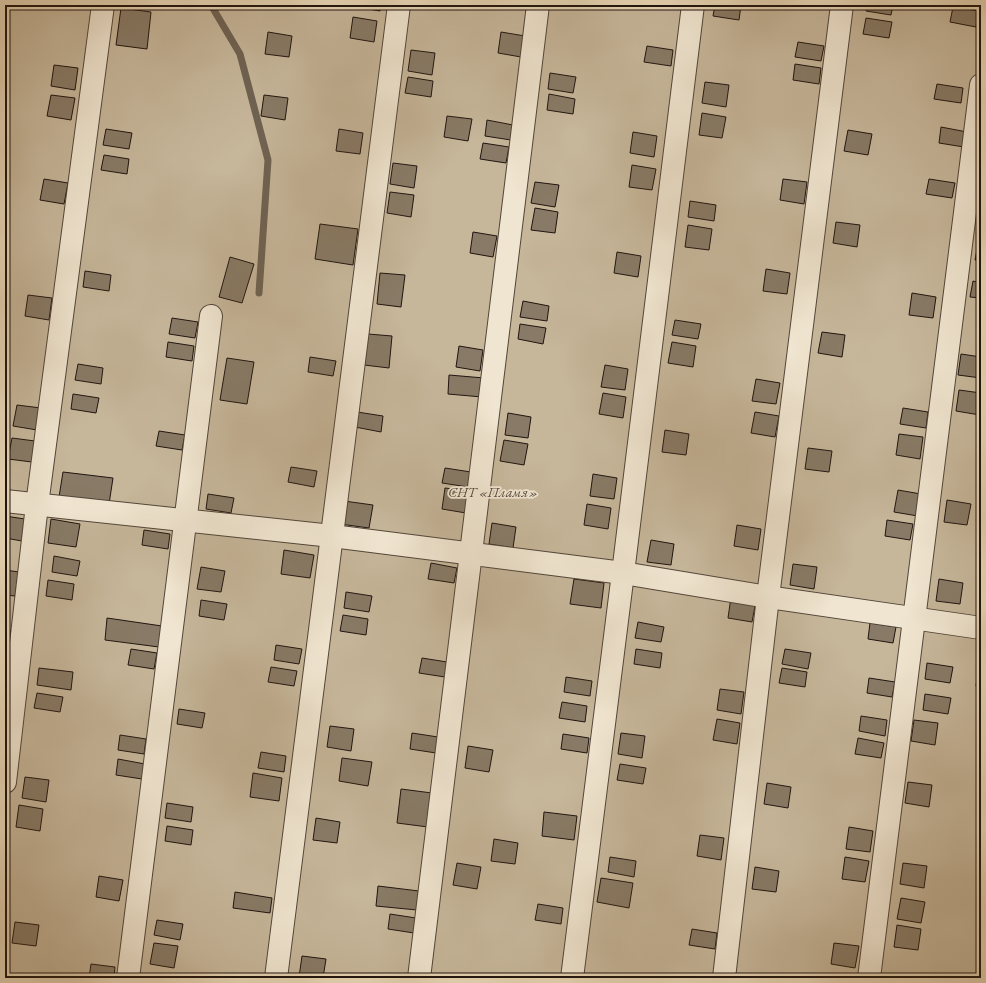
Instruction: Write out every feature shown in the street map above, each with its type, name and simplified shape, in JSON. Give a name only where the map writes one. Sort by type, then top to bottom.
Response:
[{"type":"street","points":[[5,782],[37,505],[103,5]]},
{"type":"street","points":[[276,978],[399,5]]},
{"type":"street","points":[[419,978],[538,5]]},
{"type":"street","points":[[572,978],[693,5]]},
{"type":"street","points":[[724,978],[768,597],[842,5]]},
{"type":"street","points":[[869,978],[981,85]]},
{"type":"street","points":[[128,978],[211,316]]},
{"type":"street","points":[[5,501],[332,536],[623,573],[768,597],[981,628]]},
{"type":"green space","name":"СНТ «Пламя»","points":[[5,5],[981,5],[981,978],[5,978]]},
{"type":"building","points":[[356,5],[381,5],[380,11],[356,7]]},
{"type":"building","points":[[715,5],[741,5],[739,20],[713,16]]},
{"type":"building","points":[[867,5],[893,5],[891,15],[866,11]]},
{"type":"building","points":[[953,7],[979,11],[976,27],[950,22]]},
{"type":"building","points":[[121,8],[151,12],[147,49],[116,45]]},
{"type":"building","points":[[353,17],[377,21],[374,42],[350,38]]},
{"type":"building","points":[[866,18],[892,22],[889,38],[863,34]]},
{"type":"building","points":[[268,32],[292,36],[289,57],[265,54]]},
{"type":"building","points":[[501,32],[525,36],[521,57],[498,53]]},
{"type":"building","points":[[798,42],[824,46],[821,61],[795,57]]},
{"type":"building","points":[[647,46],[673,50],[671,66],[644,62]]},
{"type":"building","points":[[411,50],[435,53],[432,75],[408,71]]},
{"type":"building","points":[[795,64],[821,68],[819,84],[793,80]]},
{"type":"building","points":[[54,65],[78,68],[75,90],[51,86]]},
{"type":"building","points":[[550,73],[576,77],[573,93],[548,89]]},
{"type":"building","points":[[408,77],[433,81],[431,97],[405,93]]},
{"type":"building","points":[[705,82],[729,85],[726,107],[702,103]]},
{"type":"building","points":[[937,84],[963,88],[961,103],[934,99]]},
{"type":"building","points":[[549,94],[575,99],[573,114],[547,110]]},
{"type":"building","points":[[51,95],[75,98],[71,120],[47,116]]},
{"type":"building","points":[[264,95],[288,98],[285,120],[261,116]]},
{"type":"building","points":[[702,113],[726,117],[722,138],[699,135]]},
{"type":"building","points":[[447,116],[472,119],[468,141],[444,137]]},
{"type":"building","points":[[487,120],[513,125],[511,140],[485,136]]},
{"type":"building","points":[[941,127],[967,132],[964,147],[939,143]]},
{"type":"building","points":[[106,129],[132,133],[129,149],[103,145]]},
{"type":"building","points":[[339,129],[363,133],[360,154],[336,151]]},
{"type":"building","points":[[848,130],[872,134],[868,155],[844,151]]},
{"type":"building","points":[[633,132],[657,136],[654,157],[630,153]]},
{"type":"building","points":[[483,143],[509,147],[506,163],[480,159]]},
{"type":"building","points":[[104,155],[129,159],[127,174],[101,170]]},
{"type":"building","points":[[393,163],[417,166],[414,188],[390,184]]},
{"type":"building","points":[[632,165],[656,169],[652,190],[629,187]]},
{"type":"building","points":[[44,179],[68,183],[64,204],[40,200]]},
{"type":"building","points":[[783,179],[807,182],[804,204],[780,200]]},
{"type":"building","points":[[929,179],[955,183],[952,198],[926,194]]},
{"type":"building","points":[[535,182],[559,185],[555,207],[531,203]]},
{"type":"building","points":[[390,192],[414,195],[411,217],[387,213]]},
{"type":"building","points":[[690,201],[716,205],[714,221],[688,217]]},
{"type":"building","points":[[535,208],[558,212],[555,233],[531,230]]},
{"type":"building","points":[[836,222],[860,225],[857,247],[833,243]]},
{"type":"building","points":[[320,224],[358,229],[353,265],[315,259]]},
{"type":"building","points":[[688,225],[712,229],[709,250],[685,247]]},
{"type":"building","points":[[473,232],[497,236],[493,257],[470,253]]},
{"type":"building","points":[[978,244],[981,245],[981,261],[975,260]]},
{"type":"building","points":[[617,252],[641,256],[638,277],[614,273]]},
{"type":"building","points":[[230,257],[254,264],[242,303],[219,297]]},
{"type":"building","points":[[766,269],[790,273],[787,294],[763,291]]},
{"type":"building","points":[[85,271],[111,275],[109,291],[83,287]]},
{"type":"building","points":[[380,273],[405,275],[401,307],[377,304]]},
{"type":"building","points":[[973,281],[981,283],[981,298],[970,297]]},
{"type":"building","points":[[912,293],[936,297],[933,318],[909,315]]},
{"type":"building","points":[[28,295],[52,298],[49,320],[25,316]]},
{"type":"building","points":[[523,301],[549,306],[547,321],[520,317]]},
{"type":"building","points":[[172,318],[198,322],[195,338],[169,334]]},
{"type":"building","points":[[675,320],[701,324],[698,339],[672,335]]},
{"type":"building","points":[[520,324],[546,328],[543,344],[518,339]]},
{"type":"building","points":[[822,332],[845,335],[842,357],[818,353]]},
{"type":"building","points":[[368,334],[392,336],[389,368],[364,365]]},
{"type":"building","points":[[168,342],[194,346],[192,361],[166,357]]},
{"type":"building","points":[[672,342],[696,346],[693,367],[668,363]]},
{"type":"building","points":[[459,346],[483,350],[480,371],[456,367]]},
{"type":"building","points":[[961,354],[981,357],[981,378],[958,375]]},
{"type":"building","points":[[310,357],[336,361],[333,376],[308,372]]},
{"type":"building","points":[[227,358],[254,362],[247,404],[220,400]]},
{"type":"building","points":[[78,364],[103,368],[101,384],[75,380]]},
{"type":"building","points":[[605,365],[628,369],[625,390],[601,387]]},
{"type":"building","points":[[449,375],[484,378],[482,397],[448,394]]},
{"type":"building","points":[[756,379],[780,383],[776,404],[752,401]]},
{"type":"building","points":[[959,390],[981,393],[980,415],[956,411]]},
{"type":"building","points":[[603,393],[626,397],[623,418],[599,414]]},
{"type":"building","points":[[73,394],[99,398],[96,413],[71,409]]},
{"type":"building","points":[[17,405],[41,408],[37,430],[13,426]]},
{"type":"building","points":[[903,408],[928,412],[926,428],[900,424]]},
{"type":"building","points":[[357,412],[383,416],[381,432],[355,427]]},
{"type":"building","points":[[755,412],[779,416],[775,437],[751,433]]},
{"type":"building","points":[[508,413],[531,417],[528,438],[505,435]]},
{"type":"building","points":[[665,430],[689,434],[686,455],[662,452]]},
{"type":"building","points":[[159,431],[185,435],[182,450],[156,446]]},
{"type":"building","points":[[899,434],[923,437],[920,459],[896,455]]},
{"type":"building","points":[[12,438],[35,441],[32,462],[8,459]]},
{"type":"building","points":[[504,440],[528,444],[524,465],[500,461]]},
{"type":"building","points":[[808,448],[832,451],[829,472],[805,469]]},
{"type":"building","points":[[291,467],[317,471],[314,487],[288,482]]},
{"type":"building","points":[[445,468],[471,472],[468,487],[442,483]]},
{"type":"building","points":[[63,472],[113,478],[109,504],[59,497]]},
{"type":"building","points":[[593,474],[617,478],[614,499],[590,496]]},
{"type":"building","points":[[445,488],[469,491],[466,513],[442,509]]},
{"type":"building","points":[[898,490],[921,494],[918,516],[894,512]]},
{"type":"building","points":[[208,494],[234,498],[231,513],[206,509]]},
{"type":"building","points":[[947,500],[971,504],[967,525],[944,522]]},
{"type":"building","points":[[344,501],[373,505],[369,528],[340,524]]},
{"type":"building","points":[[587,504],[611,508],[608,529],[584,525]]},
{"type":"building","points":[[5,516],[25,519],[22,541],[5,538]]},
{"type":"building","points":[[51,519],[80,524],[76,547],[48,543]]},
{"type":"building","points":[[887,520],[913,524],[910,540],[885,536]]},
{"type":"building","points":[[492,523],[516,527],[513,548],[489,544]]},
{"type":"building","points":[[737,525],[761,529],[758,550],[734,546]]},
{"type":"building","points":[[144,530],[170,534],[168,549],[142,545]]},
{"type":"building","points":[[651,540],[674,544],[671,565],[647,562]]},
{"type":"building","points":[[284,550],[314,555],[310,578],[281,574]]},
{"type":"building","points":[[54,556],[80,561],[77,576],[52,572]]},
{"type":"building","points":[[431,563],[457,568],[454,583],[428,579]]},
{"type":"building","points":[[793,564],[817,567],[814,589],[790,585]]},
{"type":"building","points":[[201,567],[225,571],[221,592],[197,589]]},
{"type":"building","points":[[5,570],[19,572],[15,596],[5,595]]},
{"type":"building","points":[[574,579],[604,583],[601,608],[570,604]]},
{"type":"building","points":[[939,579],[963,583],[960,604],[936,601]]},
{"type":"building","points":[[48,580],[74,584],[72,600],[46,596]]},
{"type":"building","points":[[346,592],[372,596],[369,612],[344,608]]},
{"type":"building","points":[[731,597],[756,601],[752,622],[728,618]]},
{"type":"building","points":[[201,600],[227,604],[224,620],[199,616]]},
{"type":"building","points":[[343,615],[368,619],[366,635],[340,631]]},
{"type":"building","points":[[107,618],[162,626],[159,647],[105,640]]},
{"type":"building","points":[[638,622],[664,627],[661,642],[635,638]]},
{"type":"building","points":[[870,623],[896,627],[893,643],[868,639]]},
{"type":"building","points":[[5,630],[15,631],[13,647],[5,646]]},
{"type":"building","points":[[276,645],[302,649],[299,664],[274,660]]},
{"type":"building","points":[[131,649],[157,653],[154,669],[128,665]]},
{"type":"building","points":[[636,649],[662,653],[660,668],[634,664]]},
{"type":"building","points":[[785,649],[811,653],[808,669],[782,664]]},
{"type":"building","points":[[422,658],[447,662],[445,677],[419,673]]},
{"type":"building","points":[[927,663],[953,667],[950,683],[925,679]]},
{"type":"building","points":[[979,664],[981,664],[981,686],[976,686]]},
{"type":"building","points":[[271,667],[297,671],[294,686],[268,682]]},
{"type":"building","points":[[39,668],[73,672],[71,690],[37,685]]},
{"type":"building","points":[[782,668],[807,672],[805,687],[779,683]]},
{"type":"building","points":[[566,677],[592,681],[590,696],[564,692]]},
{"type":"building","points":[[869,678],[895,682],[892,697],[867,693]]},
{"type":"building","points":[[720,689],[744,692],[741,714],[717,710]]},
{"type":"building","points":[[37,693],[63,697],[60,712],[34,708]]},
{"type":"building","points":[[925,694],[951,698],[948,714],[923,710]]},
{"type":"building","points":[[562,702],[587,706],[585,722],[559,718]]},
{"type":"building","points":[[179,709],[205,713],[202,728],[177,724]]},
{"type":"building","points":[[861,716],[887,720],[885,736],[859,731]]},
{"type":"building","points":[[717,719],[740,723],[737,744],[713,740]]},
{"type":"building","points":[[914,720],[938,723],[935,745],[911,741]]},
{"type":"building","points":[[330,726],[354,729],[351,751],[327,747]]},
{"type":"building","points":[[412,733],[438,737],[436,753],[410,749]]},
{"type":"building","points":[[621,733],[645,736],[642,758],[618,754]]},
{"type":"building","points":[[563,734],[589,738],[587,753],[561,749]]},
{"type":"building","points":[[120,735],[146,739],[144,754],[118,750]]},
{"type":"building","points":[[858,738],[884,743],[881,758],[855,754]]},
{"type":"building","points":[[468,746],[493,750],[489,772],[465,768]]},
{"type":"building","points":[[261,752],[286,756],[284,772],[258,768]]},
{"type":"building","points":[[342,758],[372,762],[368,786],[339,781]]},
{"type":"building","points":[[118,759],[145,764],[142,779],[116,775]]},
{"type":"building","points":[[620,764],[646,768],[643,784],[617,780]]},
{"type":"building","points":[[253,773],[282,778],[279,801],[250,797]]},
{"type":"building","points":[[25,777],[49,780],[46,802],[22,798]]},
{"type":"building","points":[[908,782],[932,785],[929,807],[905,803]]},
{"type":"building","points":[[767,783],[791,787],[788,808],[764,804]]},
{"type":"building","points":[[401,789],[432,793],[428,827],[397,823]]},
{"type":"building","points":[[167,803],[193,807],[191,822],[165,818]]},
{"type":"building","points":[[19,805],[43,809],[40,831],[16,827]]},
{"type":"building","points":[[544,812],[577,816],[574,840],[542,836]]},
{"type":"building","points":[[316,818],[340,822],[337,843],[313,840]]},
{"type":"building","points":[[167,826],[193,830],[191,845],[165,841]]},
{"type":"building","points":[[849,827],[873,831],[870,852],[846,849]]},
{"type":"building","points":[[700,835],[724,838],[721,860],[697,856]]},
{"type":"building","points":[[494,839],[518,843],[515,864],[491,861]]},
{"type":"building","points":[[610,857],[636,861],[634,877],[608,872]]},
{"type":"building","points":[[845,857],[869,861],[865,882],[842,879]]},
{"type":"building","points":[[457,863],[481,867],[477,889],[453,885]]},
{"type":"building","points":[[903,863],[927,866],[924,888],[900,884]]},
{"type":"building","points":[[755,867],[779,871],[776,892],[752,889]]},
{"type":"building","points":[[99,876],[123,880],[119,901],[96,897]]},
{"type":"building","points":[[601,878],[633,883],[629,908],[597,902]]},
{"type":"building","points":[[378,886],[419,891],[417,910],[376,906]]},
{"type":"building","points":[[235,892],[272,898],[270,913],[233,908]]},
{"type":"building","points":[[901,898],[925,902],[921,923],[897,919]]},
{"type":"building","points":[[538,904],[563,908],[561,924],[535,920]]},
{"type":"building","points":[[390,914],[416,918],[414,933],[388,929]]},
{"type":"building","points":[[157,920],[183,924],[180,940],[154,935]]},
{"type":"building","points":[[15,922],[39,925],[36,946],[12,943]]},
{"type":"building","points":[[897,925],[921,929],[918,950],[894,947]]},
{"type":"building","points":[[692,929],[717,933],[715,949],[689,945]]},
{"type":"building","points":[[154,943],[178,946],[174,968],[150,964]]},
{"type":"building","points":[[834,943],[859,946],[855,968],[831,964]]},
{"type":"building","points":[[302,956],[326,959],[323,978],[299,977]]},
{"type":"building","points":[[91,964],[115,967],[114,978],[89,978]]},
{"type":"building","points":[[978,964],[981,965],[981,978],[976,978]]},
{"type":"waterway","points":[[211,5],[240,54],[268,160],[259,293]]}]
